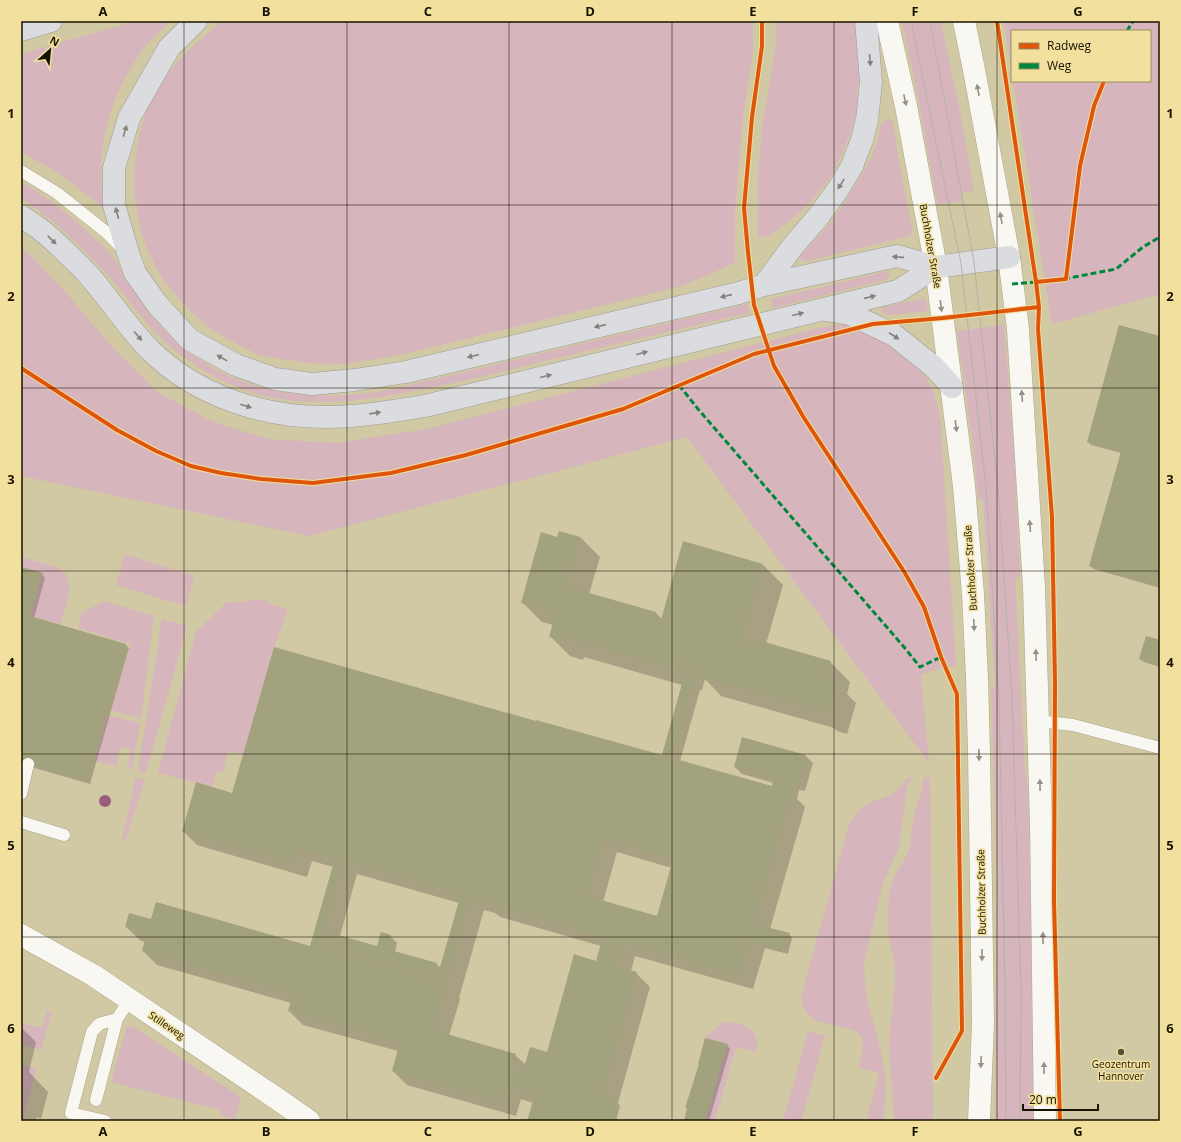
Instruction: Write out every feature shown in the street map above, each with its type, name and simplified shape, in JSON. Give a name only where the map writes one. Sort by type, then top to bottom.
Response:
[{"type":"highway","points":[[21,30],[51,21]]},
{"type":"highway","points":[[196,21],[169,48],[129,118],[114,168],[114,205],[135,273],[157,304],[190,340],[236,365],[275,379],[312,384],[355,380],[406,372],[739,293],[764,285],[897,256],[936,267]]},
{"type":"highway","points":[[764,285],[793,246],[818,217],[839,188],[852,166],[862,140],[867,120],[872,82],[866,21]]},
{"type":"highway","points":[[21,216],[45,233],[85,272],[150,350],[195,384],[226,400],[251,408],[282,415],[327,417],[371,414],[425,406],[898,290],[936,267],[1009,256]]},
{"type":"highway","points":[[819,309],[850,314],[894,335],[934,367],[952,387]]},
{"type":"main road","name":"Buchholzer Straße","points":[[887,21],[906,106],[936,267],[952,387],[973,594],[979,752],[983,1023],[979,1121]]},
{"type":"main road","points":[[964,21],[1009,256],[1018,328],[1034,587],[1039,721],[1045,1121]]},
{"type":"main road","name":"Stilleweg","points":[[21,935],[93,975],[309,1121]]},
{"type":"lane","points":[[21,171],[57,193],[106,232],[128,254]]},
{"type":"lane","points":[[1039,721],[1073,725],[1160,748]]},
{"type":"lane","points":[[21,794],[28,764]]},
{"type":"lane","points":[[21,822],[64,835]]},
{"type":"lane","points":[[96,1100],[117,1019],[130,1000]]},
{"type":"lane","points":[[105,1121],[71,1113],[92,1032],[100,1024],[117,1019]]},
{"type":"shaded area","points":[[136,21],[171,21],[151,40],[132,65],[112,109],[107,124],[102,156],[101,176],[103,208],[76,186],[48,167],[21,152],[21,54]]},
{"type":"shaded area","points":[[225,21],[753,21],[753,49],[743,117],[735,209],[735,263],[682,286],[400,355],[345,364],[308,363],[259,355],[211,329],[190,311],[163,280],[148,251],[140,229],[135,199],[134,177],[136,154],[139,135],[148,106],[166,76],[185,53],[217,25]]},
{"type":"shaded area","points":[[777,21],[856,21],[860,72],[857,93],[858,107],[851,131],[833,174],[811,202],[798,214],[769,236],[758,237],[758,172],[763,121],[776,44]]},
{"type":"shaded area","points":[[902,21],[941,21],[974,190],[961,194],[961,202],[937,204],[920,107]]},
{"type":"shaded area","points":[[1004,21],[1160,21],[1160,294],[1052,324],[1013,82],[1151,82],[1151,30],[1011,30],[1011,66]]},
{"type":"shaded area","points":[[888,119],[892,120],[912,230],[910,236],[807,261],[802,260],[800,257],[801,255],[833,220],[852,191],[872,157],[881,124]]},
{"type":"shaded area","points":[[21,182],[41,194],[69,215],[106,249],[117,263],[150,314],[171,336],[193,355],[217,370],[243,381],[270,389],[298,394],[328,396],[372,393],[747,304],[750,313],[416,391],[348,401],[325,402],[280,399],[257,394],[222,381],[199,367],[167,344],[148,324],[112,280],[80,246],[46,216],[21,198]]},
{"type":"shaded area","points":[[21,248],[26,251],[62,288],[114,349],[159,393],[213,422],[269,439],[338,443],[427,429],[814,329],[844,324],[873,332],[920,368],[933,390],[940,415],[956,665],[921,674],[929,763],[687,437],[309,536],[21,476]]},
{"type":"shaded area","points":[[889,271],[889,279],[773,308],[771,299]]},
{"type":"shaded area","points":[[924,298],[926,300],[928,311],[885,315],[881,312],[883,307]]},
{"type":"shaded area","points":[[1004,325],[1014,453],[1020,577],[1015,579],[1025,768],[1028,787],[1035,1121],[995,1121],[997,885],[991,687],[995,687],[983,500],[978,498],[973,445],[957,331]]},
{"type":"shaded area","points":[[125,554],[194,576],[186,606],[116,585]]},
{"type":"shaded area","points":[[21,557],[60,568],[65,574],[68,580],[69,595],[60,624],[30,616],[42,574],[21,567]]},
{"type":"shaded area","points":[[252,600],[267,601],[268,603],[288,610],[274,647],[243,755],[228,751],[223,773],[217,771],[212,787],[158,773],[196,632],[226,603]]},
{"type":"shaded area","points":[[104,601],[154,616],[141,719],[111,710],[131,644],[78,628],[82,613]]},
{"type":"shaded area","points":[[162,619],[187,626],[146,773],[138,771]]},
{"type":"shaded area","points":[[108,715],[140,723],[132,769],[128,768],[131,749],[120,747],[116,766],[95,761]]},
{"type":"shaded area","points":[[136,777],[145,780],[125,842],[122,838]]},
{"type":"shaded area","points":[[908,777],[912,778],[907,786],[899,847],[883,882],[864,963],[866,994],[882,1056],[886,1083],[883,1121],[866,1121],[879,1073],[858,1067],[863,1047],[861,1037],[853,1030],[813,1019],[806,1011],[801,997],[849,824],[864,806],[893,793]]},
{"type":"shaded area","points":[[930,777],[933,1121],[894,1121],[889,1044],[895,979],[894,959],[888,928],[889,891],[896,873],[906,857],[910,847],[914,814],[923,787],[923,778]]},
{"type":"shaded area","points":[[47,1010],[52,1012],[41,1050],[23,1045],[21,1052],[21,1023],[42,1028]]},
{"type":"shaded area","points":[[730,1022],[743,1024],[752,1030],[756,1039],[756,1052],[736,1047],[715,1121],[705,1121],[727,1045],[705,1038],[719,1025]]},
{"type":"shaded area","points":[[127,1026],[133,1027],[241,1097],[235,1120],[220,1115],[221,1110],[111,1082]]},
{"type":"shaded area","points":[[808,1031],[825,1036],[801,1121],[783,1121]]},
{"type":"shaded area","points":[[22,1064],[36,1069],[23,1121],[21,1121]]},
{"type":"building","points":[[1119,325],[1160,336],[1160,586],[1089,566],[1121,452],[1087,442]]},
{"type":"building","points":[[559,531],[580,537],[565,589],[574,592],[575,589],[656,612],[654,618],[661,620],[683,541],[763,564],[741,642],[749,644],[751,638],[831,661],[826,679],[837,682],[827,715],[816,712],[817,709],[700,676],[704,663],[700,662],[672,758],[772,786],[773,778],[734,767],[742,737],[806,755],[798,785],[792,783],[791,792],[754,924],[790,933],[784,951],[749,942],[739,976],[621,942],[619,949],[628,952],[626,958],[617,955],[615,966],[637,972],[602,1097],[618,1101],[612,1121],[527,1121],[535,1094],[507,1086],[502,1103],[392,1071],[400,1042],[288,1011],[293,994],[142,951],[147,933],[125,927],[129,913],[151,919],[156,902],[310,946],[335,858],[298,848],[293,863],[182,832],[196,782],[232,793],[274,647],[662,755],[689,659],[686,657],[682,671],[564,637],[563,640],[549,637],[556,612],[521,603],[541,532],[557,537]],"holes":[[[603,839],[673,859],[657,916],[587,896]],[[343,861],[461,894],[436,981],[319,948]],[[470,897],[485,901],[484,904],[603,937],[596,961],[574,954],[547,1052],[530,1047],[522,1074],[511,1071],[516,1054],[433,1030]]]},
{"type":"building","points":[[21,567],[43,573],[30,616],[126,644],[87,781],[21,762]]},
{"type":"building","points":[[1146,636],[1160,640],[1160,665],[1139,659]]},
{"type":"building","points":[[327,932],[377,946],[381,932],[391,935],[387,949],[437,963],[433,977],[323,945]]},
{"type":"building","points":[[705,1038],[728,1044],[705,1121],[684,1121],[687,1108],[685,1108],[699,1064]]},
{"type":"tram line","points":[[911,21],[961,263],[986,487],[999,699],[1005,988],[1006,1121]]},
{"type":"tram line","points":[[930,21],[974,262],[998,487],[1012,697],[1021,991],[1020,1121]]},
{"type":"marked path","points":[[1128,30],[1133,21]]},
{"type":"marked path","points":[[1064,279],[1116,269],[1143,247],[1160,237]]},
{"type":"marked path","points":[[1012,284],[1038,282]]},
{"type":"marked path","points":[[679,385],[920,667],[941,657],[940,654]]},
{"type":"cycle path","points":[[762,21],[762,46],[752,117],[744,208],[754,305],[774,366],[804,418],[905,573],[924,607],[941,657],[957,694],[962,1031],[936,1078]]},
{"type":"cycle path","points":[[997,21],[1039,307],[1038,329],[1052,517],[1055,683],[1054,901],[1060,1121]]},
{"type":"cycle path","points":[[1036,282],[1066,279],[1080,166],[1094,106],[1104,82]]},
{"type":"cycle path","points":[[21,368],[117,430],[156,451],[191,466],[221,473],[261,479],[313,483],[391,473],[466,455],[623,409],[754,354],[873,324],[1039,307]]},
{"type":"place","name":"Geozentrum Hannover","points":[[1121,1052]]}]
